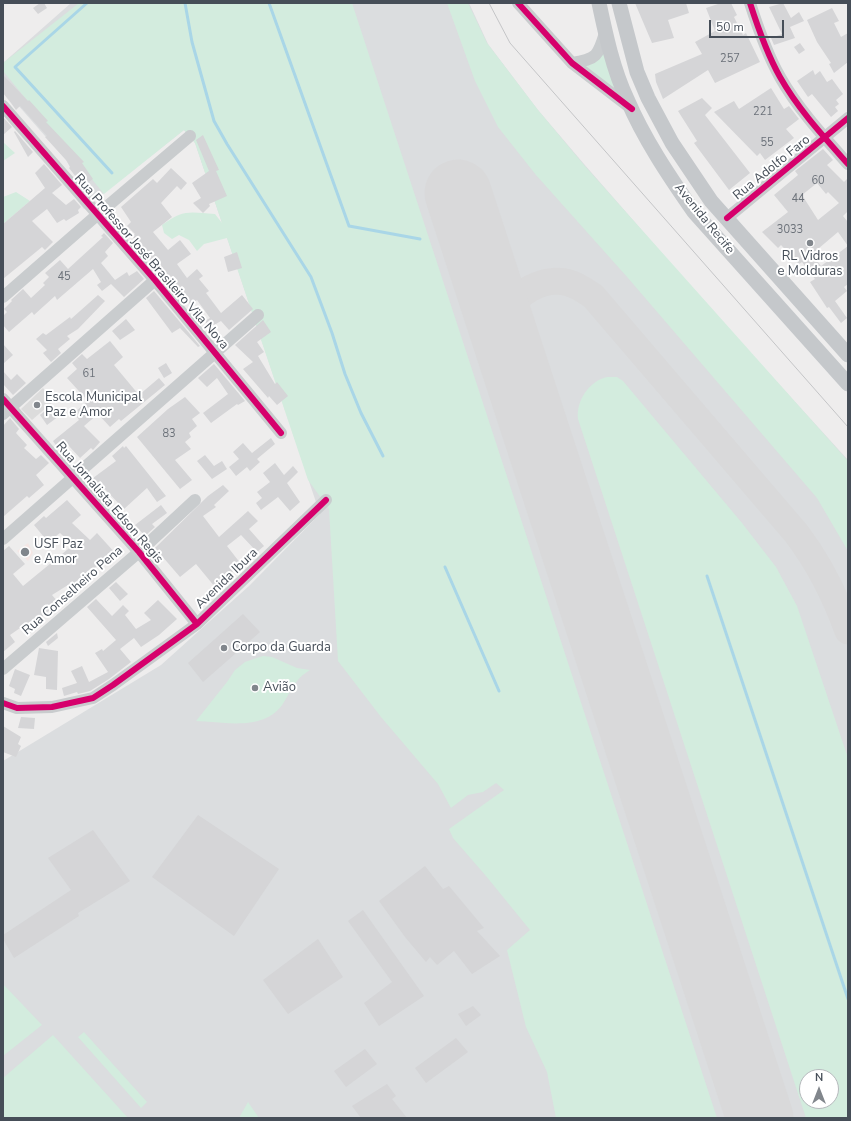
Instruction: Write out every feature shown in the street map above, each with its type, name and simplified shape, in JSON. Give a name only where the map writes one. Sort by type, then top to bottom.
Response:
[{"type":"main road","name":"Avenida Recife","points":[[599,3],[605,33],[614,65],[632,109],[656,155],[694,212],[848,384]]},
{"type":"main road","name":"Avenida Recife","points":[[619,3],[631,52],[648,98],[672,143],[692,175],[711,201],[848,355]]},
{"type":"street","points":[[518,3],[572,63],[632,109]]},
{"type":"street","points":[[750,3],[760,32],[780,77],[799,106],[848,164]]},
{"type":"street","points":[[572,63],[588,60],[597,55],[605,33]]},
{"type":"street","name":"Rua Professor José Brasileiro Vila Nova","points":[[3,106],[155,280],[281,433]]},
{"type":"street","name":"Rua Adolfo Faro","points":[[727,218],[848,118]]},
{"type":"street","points":[[3,297],[190,136]]},
{"type":"street","points":[[5,407],[155,280]]},
{"type":"street","points":[[3,539],[258,315]]},
{"type":"street","name":"Rua Jornalista Edson Regis","points":[[5,407],[73,478],[139,552],[197,624]]},
{"type":"street","name":"Rua Conselheiro Pena","points":[[3,669],[139,552],[195,500]]},
{"type":"street","name":"Avenida Ibura","points":[[3,703],[17,708],[52,707],[93,698],[197,624],[326,500]]},
{"type":"shaded area","points":[[71,3],[469,3],[488,44],[538,110],[716,315],[848,460],[848,1118],[3,1118],[3,761],[161,665],[249,586],[320,514],[195,143],[184,130],[84,209],[74,196],[88,185],[3,88],[3,63]]},
{"type":"shaded area","name":"Escola Municipal Paz e Amor","points":[[43,388],[54,401],[32,420],[21,409]]},
{"type":"shaded area","name":"USF Paz e Amor","points":[[28,543],[33,553],[28,561],[17,551]]},
{"type":"green space","points":[[79,3],[352,3],[717,1118],[556,1118],[547,1072],[526,1027],[507,950],[530,930],[453,838],[449,829],[504,790],[496,783],[483,792],[468,795],[451,808],[438,784],[381,717],[338,661],[329,509],[308,480],[227,238],[204,244],[197,251],[189,240],[179,235],[172,239],[164,233],[162,225],[181,214],[193,212],[215,214],[222,223],[195,143],[184,130],[104,194],[3,71],[3,63]]},
{"type":"green space","points":[[447,3],[468,3],[487,43],[538,110],[584,165],[848,461],[848,551],[817,498],[628,278],[536,175],[498,127],[475,81]]},
{"type":"green space","points":[[604,45],[625,101],[577,65]]},
{"type":"green space","points":[[3,142],[15,153],[3,161]]},
{"type":"green space","points":[[16,192],[30,201],[3,224],[3,197]]},
{"type":"green space","points":[[607,377],[617,377],[623,381],[742,523],[776,567],[797,606],[848,758],[848,1118],[806,1118],[803,1109],[839,1109],[839,1069],[799,1069],[799,1097],[578,419],[579,405],[589,387]]},
{"type":"green space","points":[[263,656],[272,657],[297,668],[310,670],[298,680],[284,702],[267,718],[244,723],[196,721],[235,670],[245,662]]},
{"type":"green space","points":[[3,984],[42,1025],[3,1056]]},
{"type":"green space","points":[[84,1032],[147,1102],[141,1108],[78,1037]]},
{"type":"green space","points":[[53,1035],[128,1118],[3,1118],[3,1078]]},
{"type":"green space","points":[[248,1102],[259,1118],[239,1118]]},
{"type":"building","points":[[40,3],[44,3],[47,8],[38,14],[33,8]]},
{"type":"building","points":[[635,3],[686,3],[689,13],[668,20],[674,38],[652,43]]},
{"type":"building","points":[[721,3],[731,3],[737,15],[734,17],[743,35],[746,33],[760,62],[715,83],[708,70],[663,99],[656,82],[655,74],[702,54],[695,42],[715,31],[706,8]]},
{"type":"building","points":[[783,3],[791,18],[799,12],[804,21],[790,27],[795,38],[774,45],[771,38],[782,34],[769,7]]},
{"type":"building","points":[[832,8],[839,21],[834,23],[841,37],[848,33],[848,62],[834,73],[829,64],[831,63],[817,42],[807,20]]},
{"type":"building","points":[[800,43],[805,50],[799,54],[794,47]]},
{"type":"building","points":[[813,70],[815,75],[820,71],[827,82],[832,79],[843,94],[836,100],[839,104],[835,107],[838,111],[831,117],[812,94],[808,97],[797,81]]},
{"type":"building","points":[[3,75],[28,101],[29,100],[48,121],[46,122],[84,162],[82,163],[93,179],[83,186],[69,168],[70,167],[66,160],[45,137],[47,136],[20,106],[16,110],[3,93]]},
{"type":"building","points":[[771,88],[784,109],[789,106],[799,119],[786,129],[794,138],[765,160],[760,153],[757,156],[714,112],[734,101],[739,109]]},
{"type":"building","points":[[702,98],[712,108],[705,115],[750,173],[729,190],[694,143],[697,141],[678,111]]},
{"type":"building","points":[[3,117],[12,127],[3,135]]},
{"type":"building","points":[[15,131],[33,152],[28,157],[14,132]]},
{"type":"building","points":[[203,135],[219,170],[216,171],[227,196],[209,204],[210,206],[203,213],[193,203],[201,198],[192,183],[209,171],[196,140]]},
{"type":"building","points":[[823,149],[833,160],[827,165],[844,182],[848,178],[848,211],[843,216],[848,222],[848,246],[848,284],[844,287],[847,291],[835,301],[847,318],[841,323],[829,307],[827,308],[810,282],[815,279],[802,262],[799,264],[781,245],[778,248],[762,232],[788,212],[774,195],[798,175],[795,171]],"holes":[[[817,183],[826,194],[828,192],[839,203],[818,220],[802,195]],[[838,232],[848,246],[821,266],[812,254]]]},
{"type":"building","points":[[44,164],[62,185],[52,193],[66,205],[74,199],[81,207],[78,210],[79,213],[66,221],[64,219],[57,223],[47,209],[32,221],[53,242],[45,250],[42,247],[3,279],[3,224],[45,188],[35,173]]},
{"type":"building","points":[[171,168],[187,183],[181,190],[177,186],[161,203],[172,217],[153,232],[168,250],[180,240],[191,254],[177,264],[187,278],[197,269],[203,276],[199,279],[209,291],[206,293],[221,313],[242,295],[253,309],[229,330],[221,321],[209,328],[205,321],[210,318],[197,300],[191,305],[181,293],[177,295],[150,263],[151,262],[143,249],[132,236],[135,234],[127,226],[131,222],[121,207],[153,179],[157,183]]},
{"type":"building","points":[[104,233],[113,243],[105,252],[108,256],[101,263],[115,280],[127,272],[129,276],[137,271],[144,279],[124,297],[111,284],[102,291],[97,285],[101,282],[93,269],[57,300],[55,296],[34,315],[32,312],[9,332],[3,325],[3,316],[7,312],[4,309],[12,301],[11,300],[23,289],[31,298],[45,285],[43,283],[49,277],[45,273],[60,260],[68,269],[103,237],[101,236]]},
{"type":"building","points":[[237,252],[242,268],[228,272],[224,257]]},
{"type":"building","points":[[154,291],[200,346],[198,347],[180,328],[172,333],[146,298]]},
{"type":"building","points":[[98,295],[105,301],[78,329],[67,336],[70,339],[58,349],[61,353],[51,362],[43,353],[47,350],[36,339],[43,333],[46,335],[70,317],[71,319]]},
{"type":"building","points":[[126,319],[135,330],[120,340],[112,331]]},
{"type":"building","points":[[263,320],[271,332],[257,342],[264,352],[258,356],[275,384],[277,382],[288,396],[277,405],[269,396],[268,398],[243,369],[253,362],[235,345]]},
{"type":"building","points":[[110,341],[123,357],[114,365],[139,395],[159,378],[165,385],[121,421],[119,419],[110,427],[98,414],[84,426],[100,442],[93,450],[91,448],[80,458],[68,445],[60,451],[53,441],[79,420],[74,413],[88,401],[67,378],[77,369],[72,363],[82,354],[87,359]]},
{"type":"building","points":[[3,344],[13,355],[3,364]]},
{"type":"building","points":[[166,363],[172,373],[164,378],[158,368]]},
{"type":"building","points":[[214,364],[245,401],[238,405],[237,404],[211,423],[203,413],[228,394],[217,378],[207,387],[198,378]]},
{"type":"building","points":[[3,371],[11,380],[17,374],[26,383],[13,395],[3,384]]},
{"type":"building","points":[[185,397],[200,413],[192,419],[197,426],[189,433],[191,437],[185,442],[191,449],[175,460],[192,480],[180,489],[137,437],[168,409]]},
{"type":"building","points":[[51,406],[59,416],[47,425],[40,415]]},
{"type":"building","points":[[10,418],[19,429],[16,433],[27,445],[24,448],[36,459],[41,455],[49,463],[36,475],[44,485],[29,498],[27,496],[3,517],[3,426]]},
{"type":"building","points":[[271,438],[275,444],[257,459],[260,462],[250,471],[247,467],[236,476],[229,467],[239,459],[233,452],[243,443],[252,453]]},
{"type":"building","points":[[123,446],[124,448],[126,446],[166,496],[157,502],[147,488],[124,509],[102,486],[95,490],[89,481],[116,461],[112,456]]},
{"type":"building","points":[[205,455],[214,466],[222,461],[227,469],[212,479],[197,461]]},
{"type":"building","points":[[275,463],[284,475],[293,466],[298,472],[287,483],[300,502],[290,511],[278,497],[261,510],[256,503],[262,498],[257,492],[270,482],[263,473]]},
{"type":"building","points":[[223,485],[229,491],[214,505],[216,507],[203,516],[219,537],[248,511],[258,521],[249,529],[264,546],[257,552],[241,535],[227,546],[241,564],[215,587],[196,564],[180,577],[155,548],[208,496]]},
{"type":"building","points":[[67,500],[81,515],[72,523],[90,540],[97,533],[116,554],[103,566],[101,563],[70,587],[68,585],[52,595],[58,602],[39,620],[40,622],[30,633],[23,626],[10,635],[15,642],[3,652],[3,551],[9,546],[25,564],[13,574],[23,586],[73,545],[60,533],[48,542],[34,525],[44,516],[46,518]]},
{"type":"building","points":[[161,505],[167,513],[152,524],[155,527],[145,536],[135,525]]},
{"type":"building","points":[[116,582],[128,594],[120,601],[109,588]]},
{"type":"building","points":[[96,599],[112,616],[123,605],[129,611],[125,615],[136,629],[151,620],[144,613],[158,600],[177,619],[159,635],[141,647],[134,638],[120,649],[131,662],[109,679],[90,691],[78,694],[77,692],[64,696],[62,688],[77,683],[71,671],[82,666],[89,682],[108,672],[95,653],[102,649],[103,651],[116,640],[87,607]]},
{"type":"building","name":"Corpo da Guarda","points":[[243,614],[260,632],[203,682],[188,663]]},
{"type":"building","points":[[57,633],[58,638],[48,646],[46,642]]},
{"type":"building","points":[[39,648],[58,651],[57,690],[46,689],[46,677],[34,675]]},
{"type":"building","points":[[15,669],[30,675],[21,696],[14,693],[15,689],[9,686]]},
{"type":"building","points":[[21,717],[35,718],[34,729],[18,728]]},
{"type":"building","points":[[3,726],[21,737],[18,744],[21,746],[16,757],[3,752]]},
{"type":"building","points":[[198,815],[279,869],[234,936],[152,877]]},
{"type":"building","points":[[93,830],[130,881],[78,913],[79,916],[14,958],[3,939],[3,935],[71,890],[48,858]]},
{"type":"building","points":[[425,866],[443,889],[449,886],[484,928],[477,931],[500,956],[472,974],[454,951],[437,965],[430,957],[426,962],[405,937],[379,901]]},
{"type":"building","points":[[363,910],[424,996],[379,1026],[364,1003],[392,982],[348,921]]},
{"type":"building","points":[[318,939],[343,977],[288,1014],[263,980]]},
{"type":"building","points":[[473,1006],[481,1015],[466,1026],[458,1014]]},
{"type":"building","points":[[456,1038],[468,1052],[426,1083],[415,1068]]},
{"type":"building","points":[[365,1049],[377,1064],[346,1087],[334,1071]]},
{"type":"building","points":[[387,1084],[396,1096],[392,1099],[407,1118],[361,1118],[352,1106]]},
{"type":"waterway","points":[[87,3],[15,67],[112,173]]},
{"type":"waterway","points":[[185,3],[192,42],[214,121],[311,277],[332,333],[345,374],[361,413],[383,456]]},
{"type":"waterway","points":[[269,3],[349,226],[420,239]]},
{"type":"waterway","points":[[445,567],[499,691]]},
{"type":"waterway","points":[[707,576],[848,999]]},
{"type":"taxiway","points":[[509,351],[506,321],[510,308],[523,293],[540,284],[560,281],[576,286],[593,296],[796,533],[826,580],[848,631]]},
{"type":"taxiway","points":[[750,1118],[754,1098]]},
{"type":"runway","points":[[458,193],[760,1118]]},
{"type":"tram line","points":[[489,3],[510,43],[848,427]]},
{"type":"cycle path","points":[[518,3],[572,63],[632,109]]},
{"type":"cycle path","points":[[750,3],[767,50],[787,89],[812,122],[848,164]]},
{"type":"cycle path","points":[[3,106],[155,280],[281,433]]},
{"type":"cycle path","points":[[727,218],[848,118]]},
{"type":"cycle path","points":[[3,399],[139,552],[197,624]]},
{"type":"cycle path","points":[[3,703],[17,708],[52,707],[93,698],[197,624],[326,500]]},
{"type":"place","name":"RL Vidros e Molduras","points":[[810,243]]},
{"type":"place","name":"Escola Municipal Paz e Amor","points":[[37,405]]},
{"type":"place","name":"USF Paz e Amor","points":[[25,552]]},
{"type":"place","name":"Corpo da Guarda","points":[[224,648]]},
{"type":"place","name":"Avião","points":[[255,688]]}]
